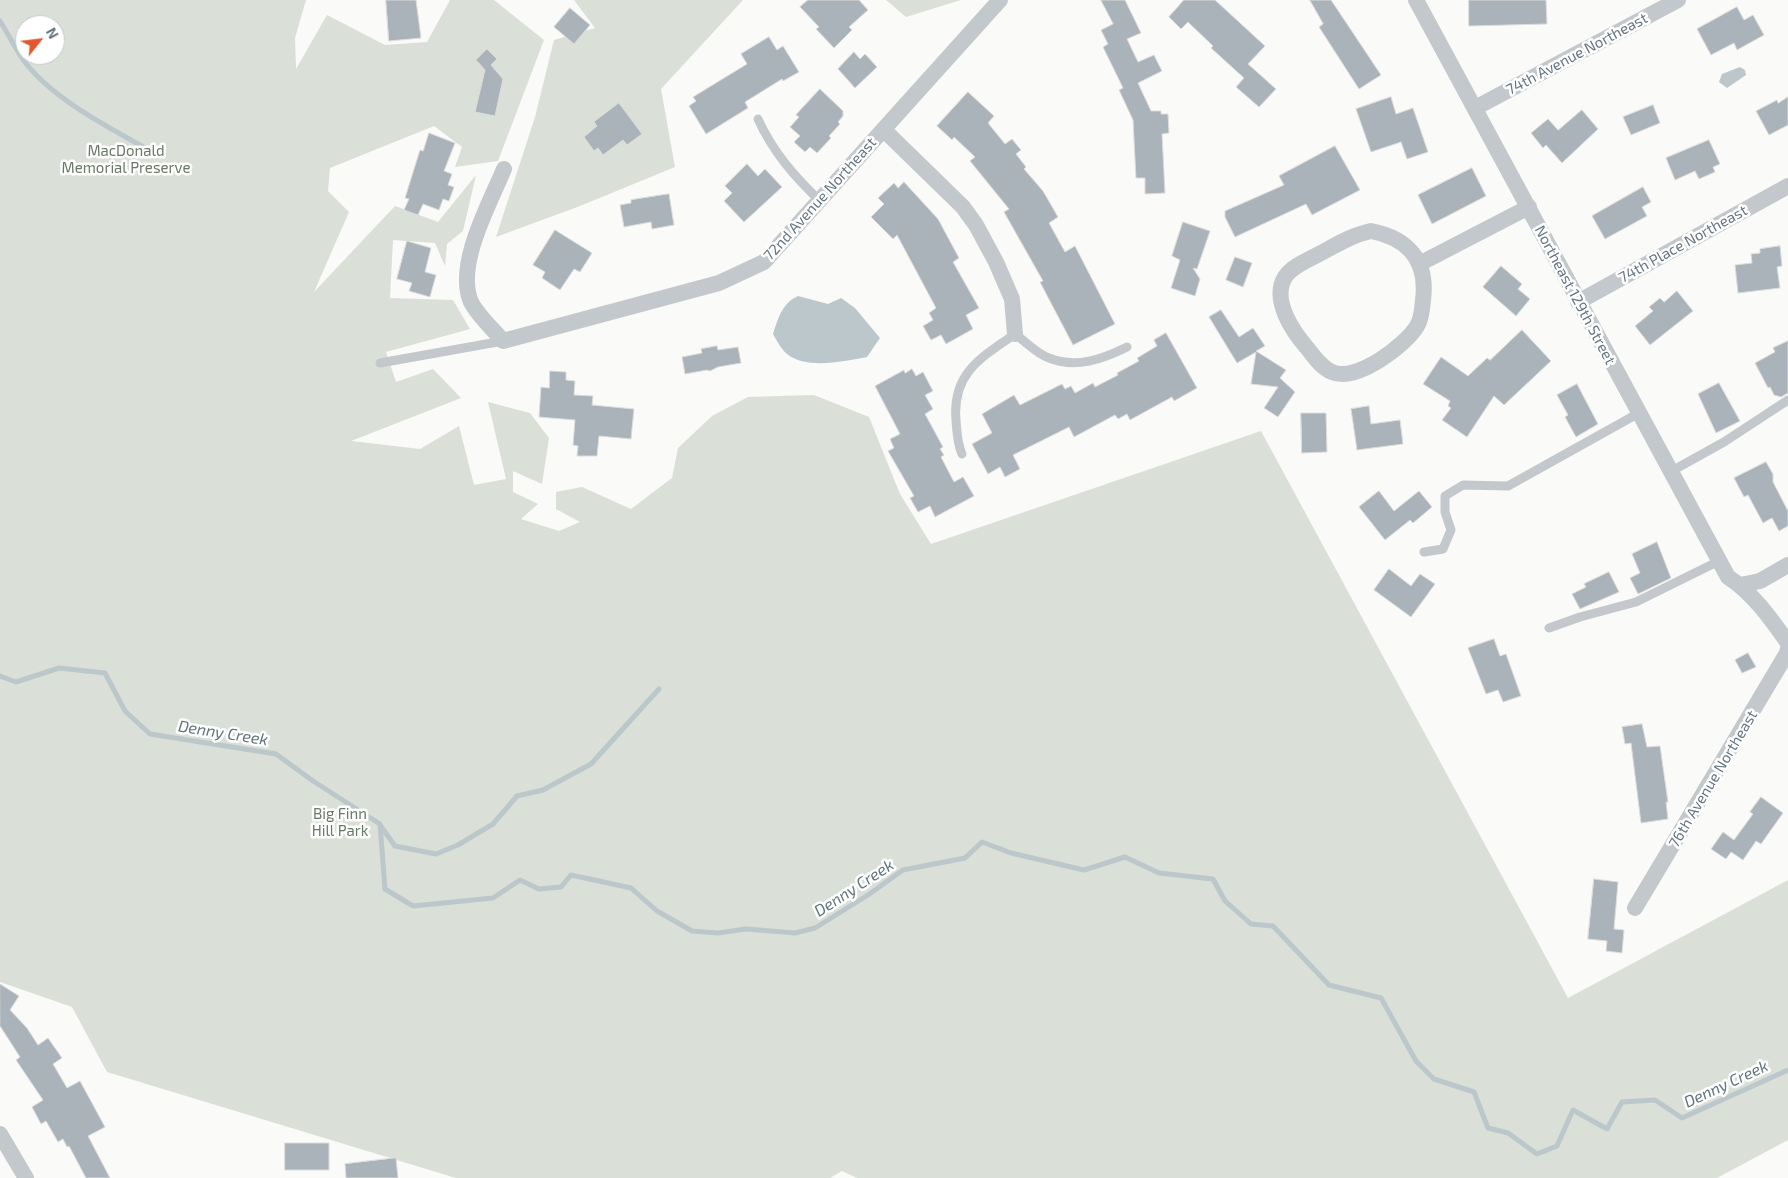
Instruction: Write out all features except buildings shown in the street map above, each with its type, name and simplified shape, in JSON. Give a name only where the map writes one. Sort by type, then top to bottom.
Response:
[{"type":"street","name":"72nd Avenue Northeast","points":[[503,341],[719,283],[764,262],[1000,0]]},
{"type":"street","name":"Northeast 129th Street","points":[[1416,0],[1719,561],[1728,577],[1740,585]]},
{"type":"street","name":"74th Avenue Northeast","points":[[1475,108],[1678,0]]},
{"type":"street","points":[[884,130],[963,207],[976,225],[996,262],[1012,299],[1014,334]]},
{"type":"street","points":[[503,341],[472,302],[467,284],[468,269],[477,233],[504,169]]},
{"type":"street","name":"74th Place Northeast","points":[[1578,302],[1788,186]]},
{"type":"street","points":[[1421,263],[1529,207]]},
{"type":"street","points":[[1371,231],[1389,234],[1402,242],[1421,263],[1425,286],[1419,323],[1411,336],[1368,368],[1351,374],[1333,373],[1319,362],[1288,321],[1281,289],[1285,277],[1295,267],[1354,235],[1371,231]]},
{"type":"street","points":[[1740,585],[1760,581],[1788,566]]},
{"type":"street","points":[[1740,585],[1768,615],[1788,643]]},
{"type":"street","name":"76th Avenue Northeast","points":[[1634,908],[1766,692],[1788,654],[1788,648]]},
{"type":"street","points":[[0,1134],[26,1178]]},
{"type":"lane","points":[[758,118],[768,140],[786,166],[820,201]]},
{"type":"lane","points":[[962,454],[958,445],[956,414],[957,391],[962,378],[980,358],[1014,334],[1049,358],[1077,363],[1103,359],[1127,347]]},
{"type":"lane","points":[[380,363],[503,341]]},
{"type":"lane","points":[[1670,472],[1724,442],[1788,400]]},
{"type":"lane","points":[[1424,552],[1443,549],[1451,530],[1445,512],[1445,496],[1462,485],[1508,486],[1638,413]]},
{"type":"lane","points":[[1549,628],[1580,617],[1636,602],[1719,561]]},
{"type":"green space","points":[[0,0],[306,0],[295,38],[296,69],[327,15],[385,45],[427,42],[450,0],[494,0],[544,40],[498,161],[455,167],[462,147],[434,126],[330,168],[328,191],[349,212],[314,292],[395,206],[438,222],[476,175],[463,231],[447,244],[445,266],[435,243],[393,240],[390,298],[453,300],[470,329],[386,352],[396,382],[433,369],[461,398],[351,441],[420,449],[459,426],[474,485],[506,479],[488,402],[530,413],[549,438],[542,484],[513,471],[513,492],[538,504],[521,519],[559,531],[580,522],[556,509],[556,492],[582,487],[631,509],[672,478],[678,448],[712,416],[748,397],[814,395],[869,417],[900,494],[931,544],[1261,431],[1568,998],[1788,880],[1788,1140],[1717,1178],[857,1178],[842,1171],[830,1178],[456,1178],[107,1072],[72,1007],[0,982]]},
{"type":"green space","points":[[574,0],[743,0],[661,89],[675,167],[580,206],[496,237],[535,117],[554,40],[595,28]]},
{"type":"green space","points":[[886,0],[961,0],[906,17]]},
{"type":"shaded area","points":[[1740,67],[1745,70],[1746,75],[1727,88],[1719,82],[1722,74]]},
{"type":"shaded area","points":[[798,296],[828,304],[841,298],[855,308],[880,338],[867,357],[826,363],[805,362],[795,359],[785,352],[773,334],[784,307]]},
{"type":"waterway","points":[[0,21],[24,61],[48,87],[79,109],[142,146]]},
{"type":"waterway","name":"Denny Creek","points":[[0,676],[16,682],[59,668],[105,673],[125,711],[150,734],[276,754],[313,781],[380,824],[385,889],[413,906],[493,898],[520,880],[539,889],[561,887],[571,875],[631,888],[657,911],[692,931],[718,933],[746,929],[795,933],[815,928],[868,895],[903,870],[965,858],[982,842],[1011,853],[1084,870],[1125,857],[1159,873],[1213,879],[1225,901],[1251,924],[1273,926],[1329,985],[1381,998],[1416,1061],[1434,1079],[1474,1092],[1488,1128],[1508,1133],[1537,1154],[1557,1146],[1573,1110],[1607,1129],[1622,1102],[1655,1100],[1682,1118],[1788,1070]]},
{"type":"waterway","points":[[380,825],[395,846],[436,854],[458,845],[493,824],[517,796],[543,790],[591,764],[659,689]]},
{"type":"park label","name":"MacDonald Memorial Preserve","points":[[126,160]]},
{"type":"park label","name":"Big Finn Hill Park","points":[[340,822]]}]
